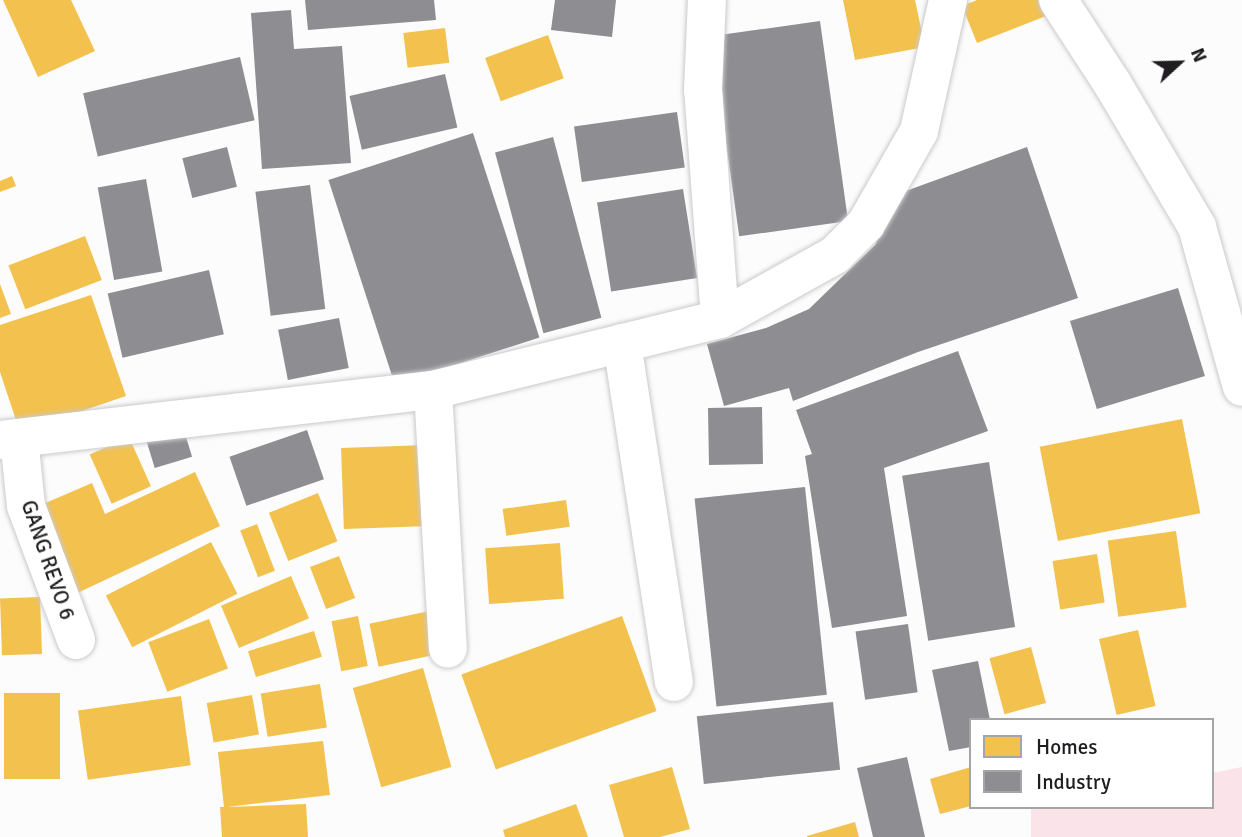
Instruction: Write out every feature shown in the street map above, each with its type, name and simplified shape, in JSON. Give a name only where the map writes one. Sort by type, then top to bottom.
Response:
[{"type":"street","points":[[707,0],[703,90],[720,319]]},
{"type":"street","points":[[10,439],[433,390],[720,319],[835,255],[866,225],[919,131],[948,0]]},
{"type":"street","points":[[1058,0],[1112,83],[1197,227],[1242,387]]},
{"type":"street","points":[[622,343],[674,682]]},
{"type":"street","points":[[433,390],[448,649]]},
{"type":"street","name":"GANG REVO 6","points":[[10,439],[26,506],[76,640]]},
{"type":"shaded area","points":[[1242,767],[1242,837],[1031,837],[1031,809],[1214,809],[1214,773]]},
{"type":"building: Homes","points":[[3,0],[71,0],[95,51],[38,77]]},
{"type":"building: Homes","points":[[843,0],[915,0],[925,47],[855,60]]},
{"type":"building: Homes","points":[[977,0],[1039,0],[1046,16],[977,43],[962,6]]},
{"type":"building: Homes","points":[[445,28],[449,63],[408,68],[403,33]]},
{"type":"building: Homes","points":[[548,35],[564,78],[501,101],[485,58]]},
{"type":"building: Homes","points":[[12,176],[16,186],[0,192],[0,181]]},
{"type":"building: Homes","points":[[85,236],[102,280],[25,309],[8,265]]},
{"type":"building: Homes","points":[[0,284],[11,314],[0,318]]},
{"type":"building: Homes","points":[[91,295],[126,396],[20,432],[0,372],[0,325]]},
{"type":"building: Homes","points":[[1182,419],[1200,513],[1058,541],[1040,447]]},
{"type":"building: Homes","points":[[129,437],[151,486],[112,504],[90,454]]},
{"type":"building: Homes","points":[[427,445],[430,526],[344,529],[341,448]]},
{"type":"building: Homes","points":[[195,472],[220,526],[73,595],[34,508],[92,483],[105,514]]},
{"type":"building: Homes","points":[[318,493],[337,541],[288,561],[269,513]]},
{"type":"building: Homes","points":[[566,500],[570,527],[506,536],[503,509]]},
{"type":"building: Homes","points":[[257,524],[275,571],[258,577],[240,530]]},
{"type":"building: Homes","points":[[1176,531],[1187,607],[1118,617],[1108,541]]},
{"type":"building: Homes","points":[[211,542],[237,594],[132,647],[106,596]]},
{"type":"building: Homes","points":[[560,543],[564,599],[489,604],[485,548]]},
{"type":"building: Homes","points":[[1097,554],[1105,602],[1060,609],[1053,561]]},
{"type":"building: Homes","points":[[339,556],[355,598],[326,609],[310,567]]},
{"type":"building: Homes","points":[[291,576],[309,618],[239,648],[221,606]]},
{"type":"building: Homes","points":[[40,597],[42,654],[2,655],[0,598]]},
{"type":"building: Homes","points":[[434,610],[443,653],[379,667],[369,624]]},
{"type":"building: Homes","points":[[358,616],[368,666],[341,671],[331,621]]},
{"type":"building: Homes","points":[[622,616],[657,711],[496,769],[461,674]]},
{"type":"building: Homes","points":[[209,619],[228,668],[167,692],[148,642]]},
{"type":"building: Homes","points":[[1138,630],[1156,706],[1117,715],[1099,639]]},
{"type":"building: Homes","points":[[314,631],[322,657],[256,677],[248,651]]},
{"type":"building: Homes","points":[[1031,647],[1046,703],[1004,714],[989,658]]},
{"type":"building: Homes","points":[[423,668],[451,767],[381,787],[353,688]]},
{"type":"building: Homes","points":[[320,684],[327,727],[268,737],[261,693]]},
{"type":"building: Homes","points":[[4,693],[60,693],[60,779],[4,779]]},
{"type":"building: Homes","points":[[252,695],[259,734],[214,742],[207,703]]},
{"type":"building: Homes","points":[[181,696],[191,765],[88,780],[78,710]]},
{"type":"building: Homes","points":[[323,741],[330,795],[227,807],[306,804],[308,837],[222,837],[220,807],[224,807],[218,752]]},
{"type":"building: Homes","points":[[672,767],[690,829],[660,837],[624,837],[609,785]]},
{"type":"building: Homes","points":[[969,768],[969,807],[940,814],[930,779]]},
{"type":"building: Homes","points":[[576,804],[588,837],[505,837],[503,830]]},
{"type":"building: Homes","points":[[855,822],[859,837],[807,837],[807,836]]},
{"type":"building: Industry","points":[[305,0],[434,0],[436,20],[308,30]]},
{"type":"building: Industry","points":[[555,0],[616,0],[612,37],[551,30]]},
{"type":"building: Industry","points":[[291,10],[294,49],[342,46],[351,163],[262,169],[251,13]]},
{"type":"building: Industry","points":[[820,21],[848,221],[739,236],[711,36]]},
{"type":"building: Industry","points":[[240,57],[255,120],[98,157],[83,93]]},
{"type":"building: Industry","points":[[445,74],[457,128],[362,150],[350,96]]},
{"type":"building: Industry","points":[[677,112],[685,167],[582,182],[574,126]]},
{"type":"building: Industry","points":[[473,133],[539,337],[395,384],[328,180]]},
{"type":"building: Industry","points":[[553,137],[601,318],[543,333],[495,153]]},
{"type":"building: Industry","points":[[227,147],[237,187],[192,198],[182,158]]},
{"type":"building: Industry","points":[[1027,147],[1078,298],[918,352],[793,401],[789,388],[724,406],[707,344],[766,328],[809,309],[875,245],[903,192]]},
{"type":"building: Industry","points":[[146,179],[162,272],[114,280],[98,188]]},
{"type":"building: Industry","points":[[310,185],[325,309],[271,316],[255,192]]},
{"type":"building: Industry","points":[[683,189],[697,278],[611,292],[597,203]]},
{"type":"building: Industry","points":[[209,270],[224,334],[123,358],[108,293]]},
{"type":"building: Industry","points":[[1178,288],[1205,376],[1097,409],[1070,321]]},
{"type":"building: Industry","points":[[339,318],[349,368],[288,380],[278,330]]},
{"type":"building: Industry","points":[[958,351],[988,431],[884,468],[907,616],[832,628],[805,456],[812,454],[796,410]]},
{"type":"building: Industry","points":[[762,407],[763,464],[709,465],[708,408]]},
{"type":"building: Industry","points":[[183,427],[192,457],[155,468],[146,438]]},
{"type":"building: Industry","points":[[307,430],[324,479],[246,506],[229,457]]},
{"type":"building: Industry","points":[[989,462],[1015,627],[928,641],[902,476]]},
{"type":"building: Industry","points":[[805,487],[827,695],[716,706],[695,499]]},
{"type":"building: Industry","points":[[908,624],[918,692],[865,700],[856,631]]},
{"type":"building: Industry","points":[[978,661],[990,718],[969,718],[969,747],[949,751],[932,670]]},
{"type":"building: Industry","points":[[833,702],[840,770],[704,784],[697,716]]},
{"type":"building: Industry","points":[[907,757],[925,837],[873,837],[857,768]]}]
